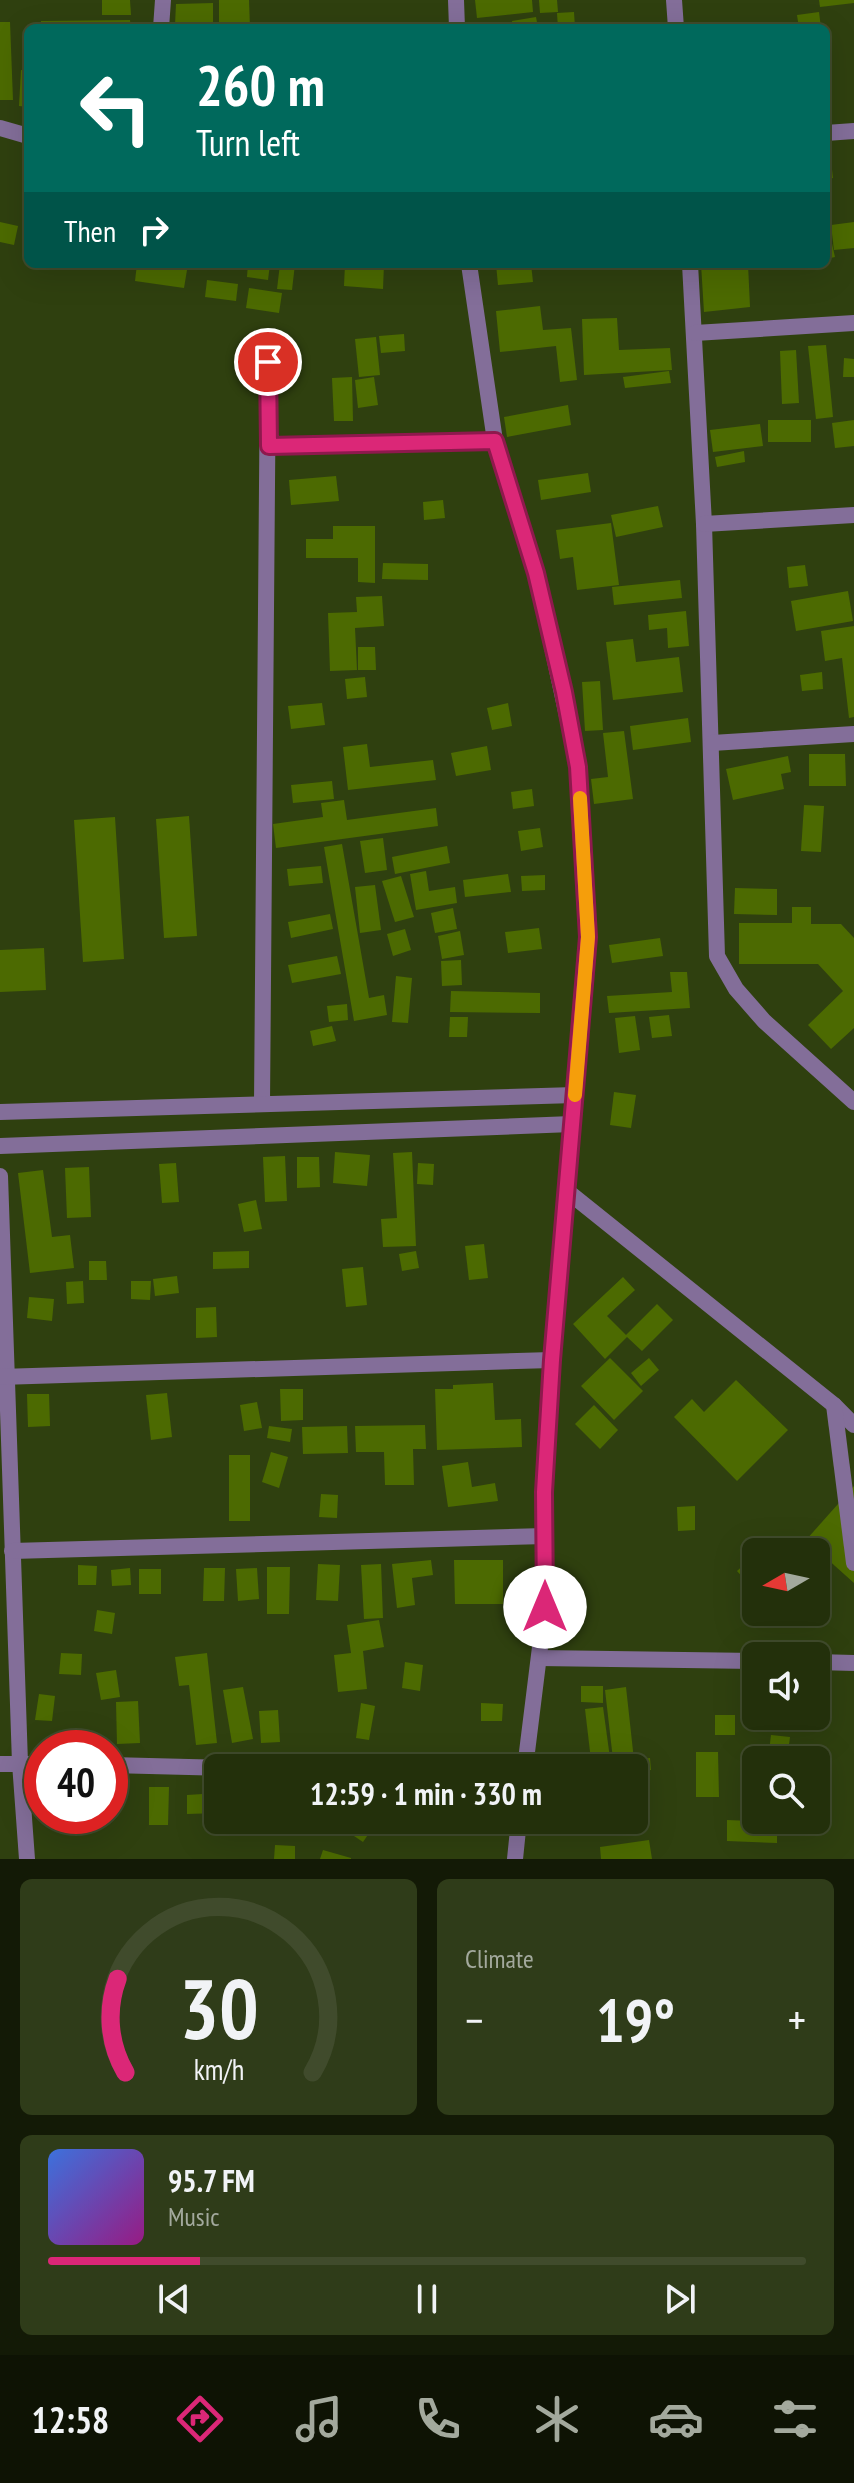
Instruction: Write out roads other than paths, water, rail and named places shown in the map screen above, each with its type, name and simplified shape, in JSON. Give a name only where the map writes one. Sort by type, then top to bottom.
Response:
[{"type":"street","points":[[161,24],[163,0]]},
{"type":"street","points":[[456,0],[457,24]]},
{"type":"street","points":[[674,0],[676,24]]},
{"type":"street","points":[[0,128],[24,135]]},
{"type":"street","points":[[830,133],[854,131]]},
{"type":"street","points":[[470,268],[495,441],[536,573],[578,767],[588,937],[552,1360],[544,1492],[545,1607],[527,1754]]},
{"type":"street","points":[[690,268],[704,524],[717,956],[736,989],[764,1021],[854,1102]]},
{"type":"street","points":[[695,333],[854,323]]},
{"type":"street","points":[[262,1104],[268,362]]},
{"type":"street","points":[[269,446],[495,441]]},
{"type":"street","points":[[704,524],[854,515]]},
{"type":"street","points":[[712,743],[854,734]]},
{"type":"street","points":[[0,1112],[575,1095]]},
{"type":"street","points":[[0,1146],[572,1124]]},
{"type":"street","points":[[0,1176],[3,1377],[27,1859]]},
{"type":"street","points":[[567,1191],[834,1405],[854,1425]]},
{"type":"street","points":[[3,1377],[552,1360]]},
{"type":"street","points":[[834,1405],[854,1563]]},
{"type":"street","points":[[12,1551],[545,1536]]},
{"type":"street","points":[[539,1658],[742,1661]]},
{"type":"street","points":[[830,1662],[854,1663]]},
{"type":"street","points":[[0,1764],[24,1763]]},
{"type":"street","points":[[128,1765],[204,1767]]},
{"type":"street","points":[[515,1859],[518,1834]]}]
